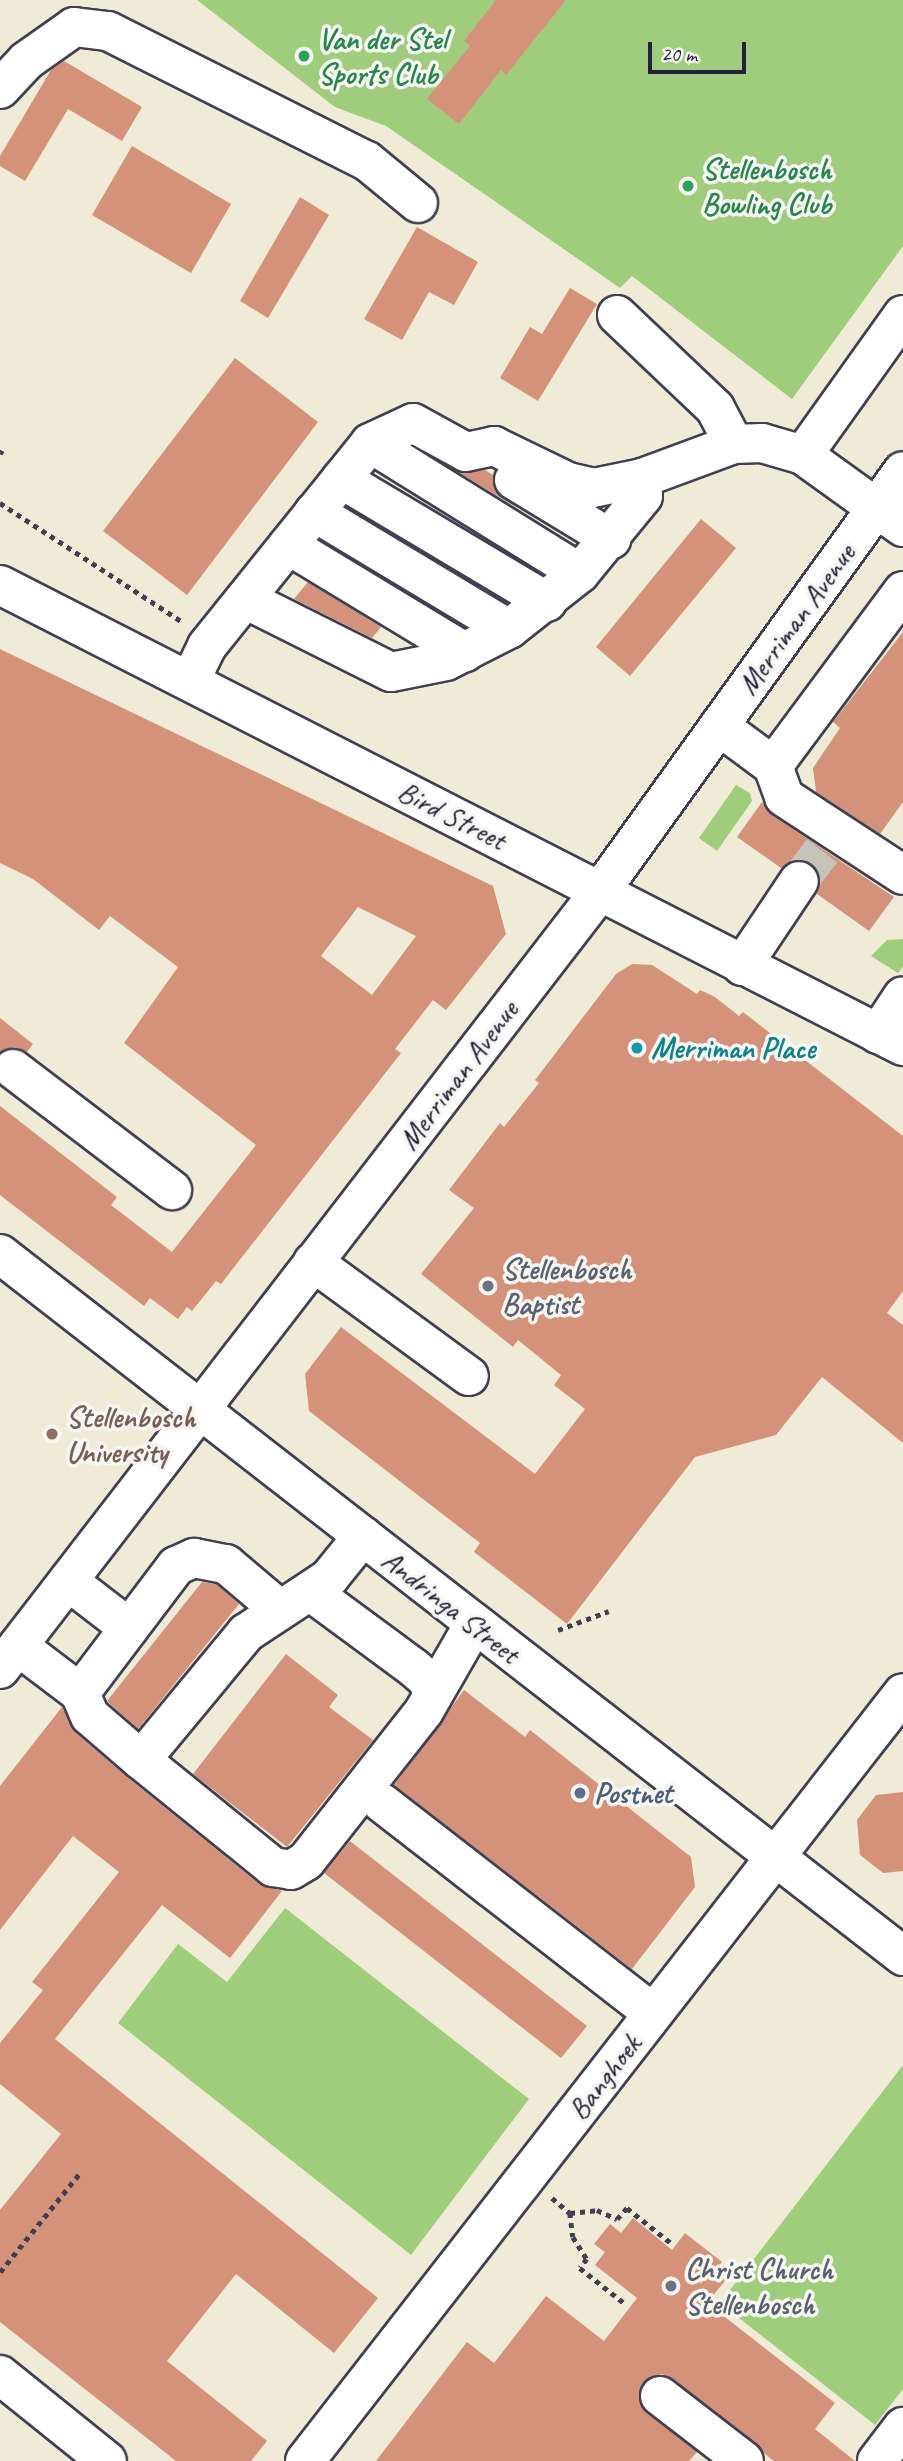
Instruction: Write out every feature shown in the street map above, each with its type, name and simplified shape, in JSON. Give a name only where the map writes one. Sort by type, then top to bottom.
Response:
[{"type":"street","points":[[0,89],[26,61],[74,27],[108,31],[367,161],[418,203]]},
{"type":"street","points":[[617,314],[715,408],[734,444]]},
{"type":"street","points":[[803,455],[903,315]]},
{"type":"street","points":[[190,681],[208,646],[314,513],[413,423],[466,452],[494,446],[568,482],[593,488],[642,478],[734,444],[762,443],[803,455],[890,517]]},
{"type":"street","points":[[466,452],[523,611]]},
{"type":"street","name":"Merriman Avenue","points":[[9,1658],[601,890],[719,726],[890,517],[903,471]]},
{"type":"street","points":[[523,611],[643,496],[642,478]]},
{"type":"street","points":[[314,513],[523,611]]},
{"type":"street","points":[[314,513],[523,611]]},
{"type":"street","points":[[314,513],[523,611]]},
{"type":"street","points":[[314,513],[523,611]]},
{"type":"street","name":"Bird Street","points":[[0,585],[890,1040]]},
{"type":"street","points":[[772,766],[903,591]]},
{"type":"street","points":[[719,726],[772,766],[784,797],[830,839],[903,875]]},
{"type":"street","points":[[742,966],[799,881]]},
{"type":"street","points":[[890,1040],[903,996]]},
{"type":"street","points":[[13,1069],[172,1190]]},
{"type":"street","name":"Andringa Street","points":[[0,1254],[200,1407],[773,1858],[903,1956]]},
{"type":"street","points":[[313,1262],[469,1376]]},
{"type":"street","points":[[141,1760],[246,1633],[329,1578],[363,1536]]},
{"type":"street","points":[[80,1693],[176,1566],[194,1558],[226,1564],[414,1668],[428,1681],[433,1695]]},
{"type":"street","points":[[68,1581],[129,1628]]},
{"type":"street","points":[[9,1658],[80,1693],[90,1716],[141,1760],[273,1867],[291,1870],[306,1861],[324,1839],[433,1695],[474,1624]]},
{"type":"street","name":"Banghoek","points":[[305,2461],[903,1693]]},
{"type":"street","points":[[382,1803],[653,2013]]},
{"type":"street","points":[[0,2375],[107,2461]]},
{"type":"street","points":[[660,2396],[744,2461]]},
{"type":"path","points":[[0,503],[174,614],[183,623],[182,631]]},
{"type":"path","points":[[558,1630],[609,1611]]},
{"type":"path","points":[[0,2272],[79,2174]]},
{"type":"path","points":[[562,2206],[570,2213],[573,2237],[587,2259],[580,2268],[624,2303]]},
{"type":"path","points":[[570,2213],[597,2210],[617,2219],[626,2208],[671,2243]]},
{"type":"green space","name":"Stellenbosch Bowling Club","points":[[197,0],[903,0],[903,246],[792,399],[632,276],[620,288],[386,126],[335,107]]},
{"type":"green space","points":[[736,785],[750,793],[752,801],[717,851],[699,838]]},
{"type":"green space","points":[[903,939],[903,967],[898,973],[871,956],[887,940]]},
{"type":"green space","points":[[285,1908],[529,2099],[411,2255],[118,2023],[178,1944],[227,1982]]},
{"type":"green space","points":[[903,2065],[903,2389],[875,2425],[720,2303]]},
{"type":"building","points":[[496,0],[566,0],[506,75],[501,70],[459,124],[427,99],[470,46],[464,41]]},
{"type":"building","points":[[64,61],[142,107],[122,141],[68,109],[25,181],[0,166],[0,156],[51,70]]},
{"type":"building","points":[[132,146],[231,204],[191,273],[92,215]]},
{"type":"building","points":[[300,197],[329,215],[268,318],[240,301]]},
{"type":"building","points":[[417,227],[478,262],[454,305],[429,292],[402,340],[364,319]]},
{"type":"building","points":[[570,288],[597,304],[538,401],[500,378],[530,327],[542,334]]},
{"type":"building","points":[[235,358],[318,422],[187,595],[103,531]]},
{"type":"building","points":[[485,470],[493,475],[495,491],[519,509],[458,472]]},
{"type":"building","points":[[701,519],[736,548],[630,676],[596,647]]},
{"type":"building","points":[[308,582],[381,627],[372,638],[294,599]]},
{"type":"building","points":[[903,632],[903,802],[880,834],[816,792],[813,768],[840,728],[833,722]]},
{"type":"building","points":[[0,649],[493,886],[506,934],[446,1010],[433,1000],[395,1049],[401,1053],[221,1284],[216,1281],[192,1311],[187,1307],[178,1319],[150,1298],[144,1306],[0,1195],[0,1106],[117,1197],[111,1205],[172,1252],[256,1145],[124,1043],[178,967],[110,916],[99,930],[33,879],[0,863]],"holes":[[[358,907],[416,936],[372,995],[321,956]]]},
{"type":"building","points":[[762,802],[772,815],[894,897],[869,931],[817,894],[821,882],[812,863],[800,859],[781,868],[737,837]]},
{"type":"building","points":[[632,964],[652,965],[697,994],[700,990],[715,997],[739,1016],[743,1012],[903,1136],[903,1291],[887,1313],[903,1325],[903,1443],[822,1377],[776,1435],[695,1457],[567,1624],[474,1552],[480,1543],[309,1411],[305,1374],[341,1327],[535,1474],[585,1409],[554,1385],[561,1375],[518,1340],[513,1347],[421,1274],[474,1208],[449,1190],[500,1123],[504,1127],[539,1083],[535,1080],[616,974]]},
{"type":"building","points":[[0,1018],[33,1044],[27,1052],[15,1047],[0,1052]]},
{"type":"building","points":[[202,1582],[216,1584],[239,1604],[138,1729],[107,1701]]},
{"type":"building","points":[[286,1654],[338,1695],[329,1707],[373,1740],[287,1847],[193,1774]]},
{"type":"building","points":[[464,1690],[525,1737],[530,1730],[691,1857],[695,1887],[632,1969],[394,1785]]},
{"type":"building","points":[[62,1707],[76,1733],[127,1777],[259,1884],[282,1891],[230,1958],[162,1905],[55,2039],[378,2298],[334,2353],[236,2274],[167,2361],[267,2441],[251,2461],[176,2461],[0,2322],[0,2210],[61,2134],[0,2084],[0,2043],[43,1990],[32,1982],[119,1872],[73,1836],[0,1930],[0,1786]]},
{"type":"building","points":[[903,1792],[903,1871],[883,1873],[860,1855],[857,1820],[876,1795]]},
{"type":"building","points":[[350,1841],[587,2026],[561,2058],[324,1873]]},
{"type":"building","points":[[633,2218],[672,2250],[685,2233],[722,2262],[718,2267],[729,2276],[707,2303],[835,2403],[815,2429],[855,2461],[774,2461],[662,2374],[643,2382],[640,2404],[697,2452],[689,2461],[376,2461],[467,2342],[494,2363],[546,2296],[604,2341],[637,2298],[595,2265],[605,2252],[594,2244],[610,2224],[621,2233]]},
{"type":"tunnel","points":[[799,881],[825,847]]},
{"type":"place","name":"Van der Stel Sports Club","points":[[304,56]]},
{"type":"place","name":"Stellenbosch Bowling Club","points":[[688,186]]},
{"type":"place","name":"Merriman Place","points":[[637,1048]]},
{"type":"place","name":"Stellenbosch Baptist","points":[[488,1286]]},
{"type":"place","name":"Stellenbosch University","points":[[52,1434]]},
{"type":"place","name":"Postnet","points":[[580,1793]]},
{"type":"place","name":"Christ Church Stellenbosch","points":[[671,2286]]}]
